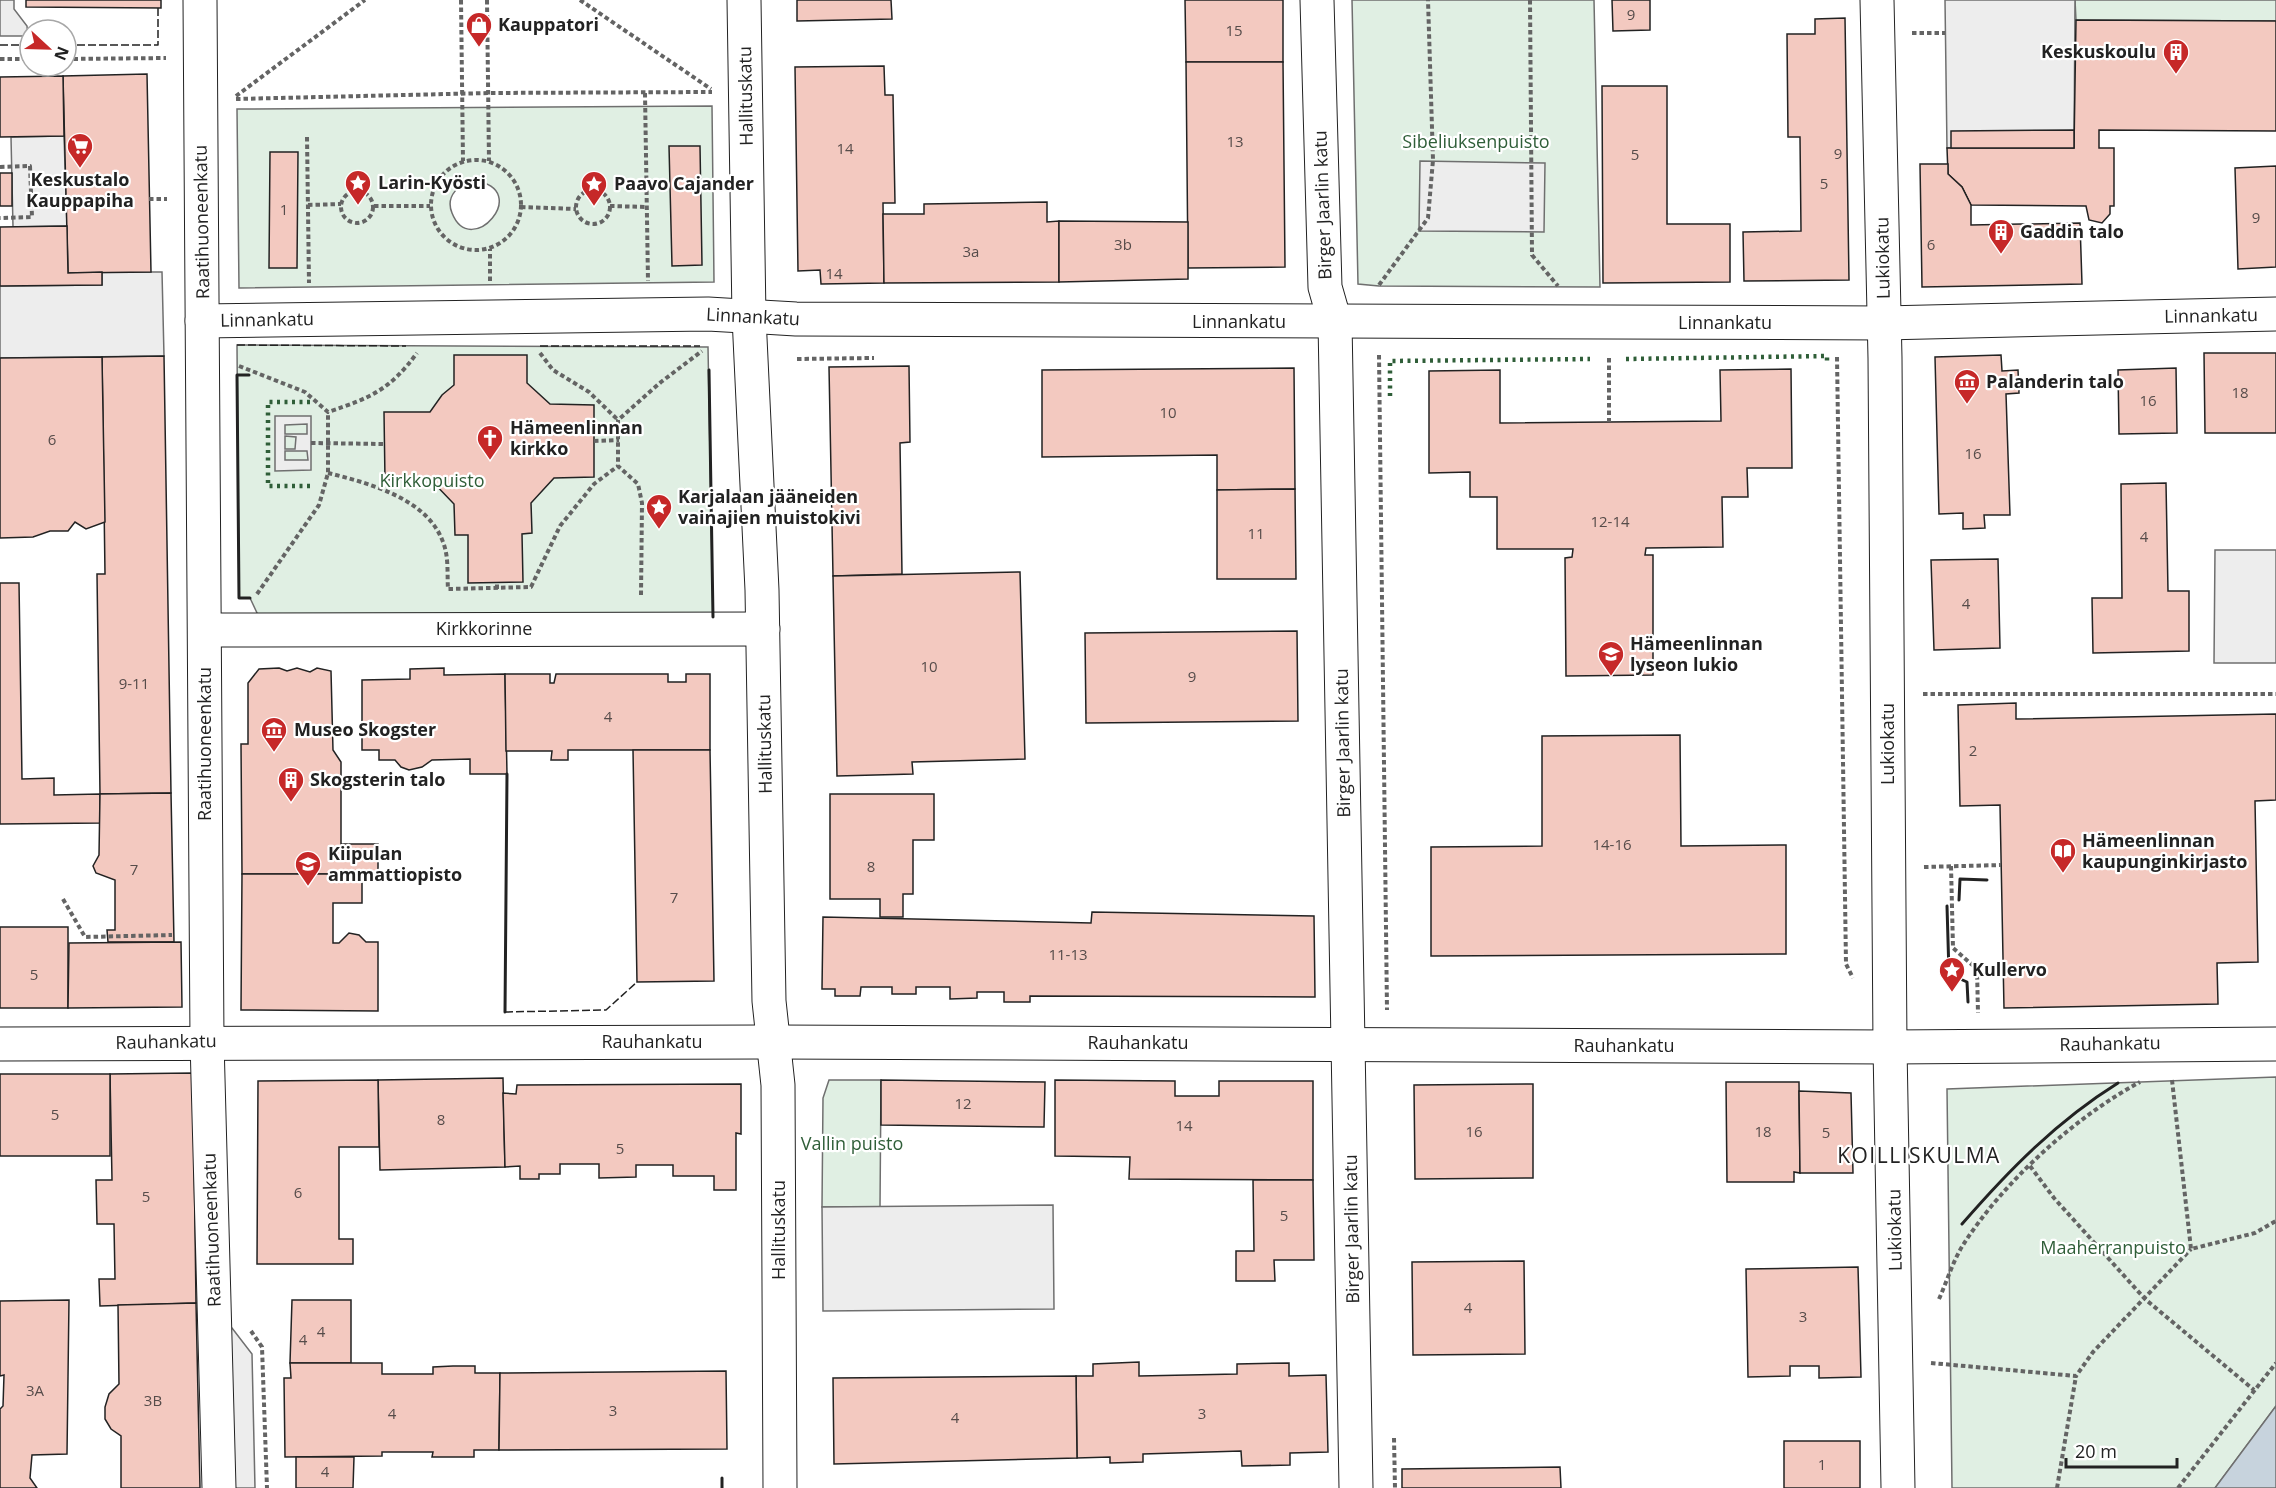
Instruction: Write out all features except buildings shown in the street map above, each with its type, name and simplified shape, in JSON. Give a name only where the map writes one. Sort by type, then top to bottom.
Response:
[{"type":"street","name":"Raatihuoneenkatu","points":[[200,0],[207,1041],[219,1488]]},
{"type":"street","name":"Hallituskatu","points":[[744,0],[749,317],[763,629],[770,1001],[778,1085],[780,1488]]},
{"type":"street","name":"Birger Jaarlin katu","points":[[1317,0],[1325,287],[1335,322],[1350,1044],[1356,1488]]},
{"type":"street","name":"Lukiokatu","points":[[1877,0],[1884,323],[1890,1047],[1898,1488]]},
{"type":"street","name":"Linnankatu","points":[[202,321],[708,314],[749,317],[1335,322],[1884,323],[2276,314]]},
{"type":"street","name":"Kirkkorinne","points":[[205,617],[640,629],[763,629]]},
{"type":"street","name":"Rauhankatu","points":[[0,1044],[207,1041],[1350,1044],[1890,1047],[2170,1055],[2276,1044]]},
{"type":"path","points":[[365,0],[230,100],[463,93],[715,92],[580,0]]},
{"type":"path","points":[[461,0],[463,161]]},
{"type":"path","points":[[487,0],[489,161]]},
{"type":"path","points":[[1387,1021],[1376,291],[1428,218],[1433,160],[1428,0]]},
{"type":"path","points":[[1530,0],[1532,255],[1564,293]]},
{"type":"path","points":[[1908,33],[1945,33]]},
{"type":"path","points":[[78,59],[170,58]]},
{"type":"path","points":[[0,59],[18,59]]},
{"type":"path","points":[[645,93],[648,291]]},
{"type":"path","points":[[308,137],[309,294]]},
{"type":"path","points":[[463,161],[489,161],[508,174],[516,183],[521,207],[515,228],[500,244],[490,249],[476,251],[449,243],[432,220],[430,206],[433,190],[440,177],[463,161]]},
{"type":"path","points":[[0,167],[30,166],[32,217],[0,218]]},
{"type":"path","points":[[356,190],[366,193],[374,206],[371,216],[356,223],[343,214],[341,204],[346,195],[356,190]]},
{"type":"path","points":[[592,191],[602,193],[610,206],[606,217],[597,224],[586,223],[576,209],[578,199],[592,191]]},
{"type":"path","points":[[31,200],[66,200]]},
{"type":"path","points":[[308,205],[341,204]]},
{"type":"path","points":[[374,206],[430,206]]},
{"type":"path","points":[[610,206],[647,207]]},
{"type":"path","points":[[521,207],[576,209]]},
{"type":"path","points":[[490,249],[490,272]]},
{"type":"path","points":[[1841,323],[1837,360],[1846,964],[1857,987]]},
{"type":"path","points":[[618,420],[661,382],[708,347]]},
{"type":"path","points":[[536,348],[553,370],[590,392],[618,420],[618,466]]},
{"type":"path","points":[[1609,348],[1609,422]]},
{"type":"path","points":[[328,412],[372,397],[402,373],[420,349]]},
{"type":"path","points":[[796,359],[804,359]]},
{"type":"path","points":[[233,364],[304,392],[328,412]]},
{"type":"path","points":[[205,617],[251,604],[319,505],[327,473],[328,412]]},
{"type":"path","points":[[594,441],[619,440]]},
{"type":"path","points":[[311,443],[384,444]]},
{"type":"path","points":[[327,473],[383,489],[421,512],[443,540],[448,589],[497,589],[531,587],[560,526],[594,484],[618,466]]},
{"type":"path","points":[[618,466],[638,484],[642,503],[640,629]]},
{"type":"path","points":[[497,582],[497,589]]},
{"type":"path","points":[[1918,694],[2276,694]]},
{"type":"path","points":[[1920,867],[2001,865]]},
{"type":"path","points":[[1951,866],[1953,948],[1977,969],[1978,1013]]},
{"type":"path","points":[[63,898],[85,937],[174,935]]},
{"type":"path","points":[[1939,1299],[1962,1246],[1998,1198],[2080,1122],[2170,1055]]},
{"type":"path","points":[[2170,1055],[2191,1249]]},
{"type":"path","points":[[2030,1166],[2055,1198],[2145,1299],[2254,1390]]},
{"type":"path","points":[[2057,1488],[2076,1376],[2093,1352],[2191,1249],[2255,1233],[2276,1221]]},
{"type":"path","points":[[2178,1488],[2276,1363]]},
{"type":"path","points":[[1959,1366],[2076,1376]]},
{"type":"path","points":[[1394,1429],[1395,1488]]},
{"type":"green space","name":"Sibeliuksenpuisto","points":[[1352,0],[1594,0],[1600,287],[1358,284]]},
{"type":"green space","points":[[2075,0],[2276,0],[2276,21],[2076,20]]},
{"type":"green space","points":[[712,106],[714,282],[239,288],[237,109]],"holes":[[[475,181],[491,187],[499,196],[498,207],[492,218],[483,226],[472,229],[461,226],[450,207],[455,191],[464,184]]]},
{"type":"green space","name":"Kirkkopuisto","points":[[237,345],[708,347],[713,618],[258,615],[250,598],[239,598]]},
{"type":"green space","name":"Maaherranpuisto","points":[[2276,1077],[2276,1406],[2215,1488],[1952,1488],[1947,1089]]},
{"type":"green space","name":"Vallin puisto","points":[[829,1080],[881,1080],[880,1207],[822,1207],[823,1098]]},
{"type":"shaded area","points":[[0,0],[14,0],[14,9],[21,18],[18,18],[18,36],[0,36]]},
{"type":"shaded area","points":[[1945,0],[2075,0],[2074,148],[1947,148]]},
{"type":"shaded area","points":[[64,136],[67,226],[13,227],[11,137]]},
{"type":"shaded area","points":[[1420,161],[1545,163],[1544,232],[1419,231]]},
{"type":"shaded area","points":[[102,272],[162,272],[164,356],[0,358],[0,286],[102,285]]},
{"type":"shaded area","points":[[275,416],[311,416],[311,470],[275,471]],"holes":[[[307,424],[307,434],[285,434],[285,425]],[[285,436],[296,437],[295,449],[285,449]],[[285,451],[307,451],[308,460],[285,460]]]},
{"type":"shaded area","points":[[2215,550],[2276,550],[2276,663],[2214,663]]},
{"type":"shaded area","points":[[1053,1205],[1054,1309],[823,1311],[822,1207]]},
{"type":"shaded area","points":[[214,1328],[232,1328],[252,1354],[255,1488],[219,1488]]},
{"type":"shaded area","points":[[2276,1406],[2276,1488],[2215,1488]]},
{"type":"hedge","points":[[1626,359],[1827,356],[1827,365]]},
{"type":"hedge","points":[[1390,396],[1390,361],[1590,359]]},
{"type":"hedge","points":[[310,402],[268,402],[268,486],[310,486]]},
{"type":"fence","points":[[78,45],[158,45],[158,8]]},
{"type":"fence","points":[[0,45],[18,45]]},
{"type":"fence","points":[[237,345],[406,346]]},
{"type":"fence","points":[[540,346],[700,346]]},
{"type":"fence","points":[[505,1012],[606,1010],[637,982]]},
{"type":"wall","points":[[709,370],[713,617]]},
{"type":"wall","points":[[249,375],[237,375],[239,598],[250,598]]},
{"type":"wall","points":[[505,1012],[507,774]]},
{"type":"wall","points":[[1959,900],[1960,879],[1987,880]]},
{"type":"wall","points":[[1947,906],[1949,974],[1967,982],[1968,1002]]},
{"type":"wall","points":[[1962,1224],[2054,1130],[2074,1113],[2118,1083]]},
{"type":"wall","points":[[722,1478],[722,1488]]},
{"type":"place","name":"Kauppatori","points":[[479,48]]},
{"type":"place","name":"Keskuskoulu","points":[[2176,75]]},
{"type":"place","name":"Keskustalo Kauppapiha","points":[[80,169]]},
{"type":"place","name":"Larin-Kyösti","points":[[358,206]]},
{"type":"place","name":"Paavo Cajander","points":[[594,207]]},
{"type":"place","name":"Gaddin talo","points":[[2001,255]]},
{"type":"place","name":"Palanderin talo","points":[[1967,405]]},
{"type":"place","name":"Hämeenlinnan kirkko","points":[[490,461]]},
{"type":"place","name":"Karjalaan jääneiden vainajien muistokivi","points":[[659,530]]},
{"type":"place","name":"Hämeenlinnan lyseon lukio","points":[[1611,677]]},
{"type":"place","name":"Museo Skogster","points":[[274,753]]},
{"type":"place","name":"Skogsterin talo","points":[[291,803]]},
{"type":"place","name":"Hämeenlinnan kaupunginkirjasto","points":[[2063,874]]},
{"type":"place","name":"Kiipulan ammattiopisto","points":[[308,887]]},
{"type":"place","name":"Kullervo","points":[[1952,993]]},
{"type":"district","name":"KOILLISKULMA","points":[[1919,1156]]}]
